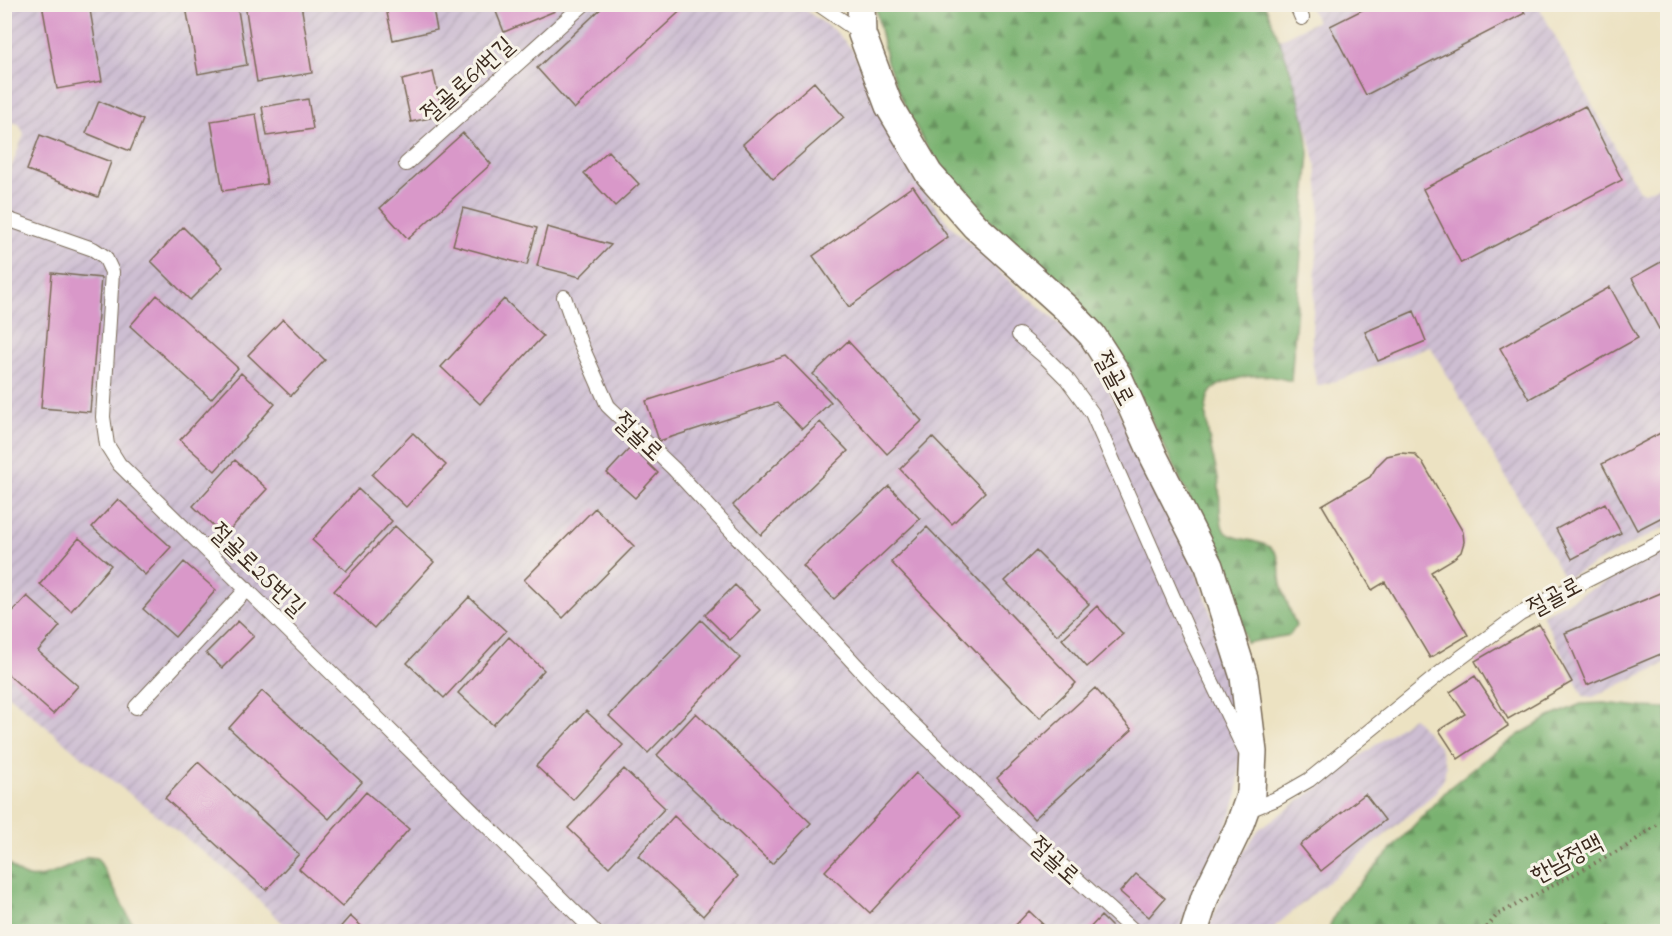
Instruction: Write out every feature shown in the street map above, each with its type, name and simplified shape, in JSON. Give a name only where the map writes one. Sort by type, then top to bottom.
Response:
[{"type":"street","name":"절골로","points":[[861,4],[862,34],[889,106],[929,174],[975,226],[1067,309],[1092,335],[1117,374],[1154,457],[1209,566],[1244,677],[1253,752],[1251,793],[1238,829],[1205,897],[1194,932]]},
{"type":"lane","name":"절골로61번길","points":[[406,164],[584,4]]},
{"type":"lane","points":[[818,4],[862,34]]},
{"type":"lane","points":[[1296,4],[1302,18]]},
{"type":"lane","name":"절골로25번길","points":[[4,218],[93,249],[105,257],[112,272],[103,417],[107,445],[119,464],[595,932]]},
{"type":"lane","name":"절골로","points":[[564,297],[579,340],[608,406],[674,469],[894,706],[1026,833],[1135,932]]},
{"type":"lane","points":[[1019,335],[1067,379],[1092,413],[1190,636],[1252,766]]},
{"type":"lane","name":"절골로","points":[[1244,812],[1276,799],[1309,780],[1444,670],[1520,614],[1668,539]]},
{"type":"lane","points":[[136,707],[247,590]]},
{"type":"path","name":"한남정맥","points":[[1483,932],[1497,915],[1627,846],[1668,817]]},
{"type":"shaded area","points":[[5,5],[798,5],[835,31],[853,50],[896,147],[920,186],[949,224],[1004,276],[1069,332],[1096,365],[1191,555],[1232,676],[1241,751],[1237,797],[1229,821],[1180,931],[291,931],[229,872],[76,752],[5,692],[4,186],[24,134],[19,124],[5,121]]},
{"type":"shaded area","points":[[1309,5],[1538,5],[1639,191],[1645,192],[1667,182],[1667,526],[1565,579],[1430,346],[1317,386],[1312,361],[1320,205],[1316,165],[1307,128],[1279,40],[1317,21]]},
{"type":"shaded area","points":[[1667,551],[1667,663],[1593,697],[1583,696],[1542,614]]},
{"type":"shaded area","points":[[1413,717],[1439,746],[1446,765],[1444,779],[1434,794],[1274,927],[1276,931],[1207,932],[1226,884],[1243,852],[1259,829]]},
{"type":"green space","points":[[875,5],[1265,5],[1298,96],[1309,153],[1291,381],[1269,376],[1255,376],[1227,382],[1212,390],[1206,411],[1208,435],[1219,483],[1223,528],[1233,536],[1270,547],[1277,555],[1283,590],[1296,626],[1290,635],[1246,643],[1234,598],[1212,544],[1133,383],[1016,246],[957,189],[931,154],[907,111],[887,62]]},
{"type":"green space","points":[[1604,703],[1667,708],[1667,931],[1330,931],[1330,925],[1341,903],[1449,788],[1520,734],[1550,717],[1581,704]]},
{"type":"green space","points":[[88,857],[97,858],[101,864],[136,931],[5,931],[5,860],[21,874],[34,878],[58,871]]},
{"type":"building","points":[[42,4],[89,4],[102,81],[57,89]]},
{"type":"building","points":[[198,4],[237,4],[247,65],[198,74],[186,7]]},
{"type":"building","points":[[245,4],[301,4],[312,73],[257,82]]},
{"type":"building","points":[[385,4],[432,4],[437,30],[393,40]]},
{"type":"building","points":[[493,4],[553,4],[555,11],[504,32]]},
{"type":"building","points":[[606,4],[688,4],[574,109],[537,68]]},
{"type":"building","points":[[1372,5],[1520,5],[1525,13],[1366,95],[1330,26]]},
{"type":"building","points":[[433,72],[443,115],[411,122],[402,80]]},
{"type":"building","points":[[814,82],[844,117],[773,179],[743,144]]},
{"type":"building","points":[[308,99],[313,129],[267,136],[262,107]]},
{"type":"building","points":[[99,101],[143,120],[130,151],[86,133]]},
{"type":"building","points":[[1585,106],[1622,180],[1461,263],[1423,189]]},
{"type":"building","points":[[256,114],[267,184],[223,191],[211,121]]},
{"type":"building","points":[[463,133],[491,164],[408,239],[380,208]]},
{"type":"building","points":[[40,135],[111,162],[98,197],[27,170]]},
{"type":"building","points":[[608,151],[639,184],[615,206],[584,173]]},
{"type":"building","points":[[913,186],[948,237],[849,307],[813,256]]},
{"type":"building","points":[[463,208],[537,228],[527,265],[453,245]]},
{"type":"building","points":[[183,227],[223,267],[190,300],[151,261]]},
{"type":"building","points":[[547,227],[611,245],[580,277],[537,266]]},
{"type":"building","points":[[1668,258],[1668,324],[1659,329],[1632,278]]},
{"type":"building","points":[[52,273],[101,278],[90,412],[41,408]]},
{"type":"building","points":[[1610,287],[1638,338],[1529,399],[1500,348]]},
{"type":"building","points":[[157,295],[238,368],[211,399],[130,326]]},
{"type":"building","points":[[504,299],[543,336],[480,404],[441,367]]},
{"type":"building","points":[[1414,311],[1426,341],[1378,361],[1365,332]]},
{"type":"building","points":[[283,319],[325,360],[291,396],[248,355]]},
{"type":"building","points":[[848,341],[922,421],[887,454],[813,374]]},
{"type":"building","points":[[786,356],[831,402],[802,429],[777,403],[659,441],[646,401]]},
{"type":"building","points":[[241,373],[275,404],[215,471],[180,440]]},
{"type":"building","points":[[820,422],[848,451],[761,535],[733,505]]},
{"type":"building","points":[[1668,429],[1668,514],[1637,530],[1602,464]]},
{"type":"building","points":[[413,433],[446,465],[406,507],[372,475]]},
{"type":"building","points":[[932,437],[985,492],[952,524],[900,469]]},
{"type":"building","points":[[631,447],[658,473],[635,498],[607,473]]},
{"type":"building","points":[[1400,453],[1414,454],[1423,463],[1463,532],[1464,542],[1461,552],[1431,572],[1468,635],[1430,658],[1385,582],[1372,590],[1322,505],[1370,477],[1387,456]]},
{"type":"building","points":[[235,460],[267,489],[224,536],[193,506]]},
{"type":"building","points":[[889,486],[920,519],[834,599],[803,566]]},
{"type":"building","points":[[358,489],[392,521],[346,571],[312,540]]},
{"type":"building","points":[[118,499],[171,547],[145,575],[92,527]]},
{"type":"building","points":[[1605,503],[1621,533],[1572,559],[1556,529]]},
{"type":"building","points":[[595,508],[634,546],[563,618],[524,580]]},
{"type":"building","points":[[395,526],[434,562],[374,628],[334,591]]},
{"type":"building","points":[[927,527],[1076,683],[1040,718],[891,562]]},
{"type":"building","points":[[79,538],[111,565],[71,611],[40,584]]},
{"type":"building","points":[[1036,551],[1089,604],[1057,635],[1005,581]]},
{"type":"building","points":[[184,562],[216,590],[175,637],[143,609]]},
{"type":"building","points":[[735,585],[760,610],[730,640],[705,615]]},
{"type":"building","points":[[1668,590],[1668,651],[1587,685],[1565,633]]},
{"type":"building","points":[[27,596],[60,626],[38,651],[78,686],[53,714],[4,671],[4,621]]},
{"type":"building","points":[[469,597],[506,631],[444,698],[407,663]]},
{"type":"building","points":[[1097,606],[1123,634],[1087,667],[1062,639]]},
{"type":"building","points":[[701,620],[740,658],[648,753],[609,716]]},
{"type":"building","points":[[238,621],[254,636],[222,668],[206,653]]},
{"type":"building","points":[[1539,624],[1572,682],[1508,719],[1475,661]]},
{"type":"building","points":[[509,637],[544,670],[493,725],[458,693]]},
{"type":"building","points":[[1475,676],[1508,726],[1458,759],[1439,730],[1465,714],[1450,692]]},
{"type":"building","points":[[1095,688],[1132,730],[1034,819],[997,778]]},
{"type":"building","points":[[262,691],[362,782],[329,819],[229,728]]},
{"type":"building","points":[[586,711],[623,745],[573,800],[536,766]]},
{"type":"building","points":[[696,713],[811,823],[772,864],[657,755]]},
{"type":"building","points":[[198,762],[299,854],[266,890],[165,798]]},
{"type":"building","points":[[624,769],[665,808],[609,867],[568,828]]},
{"type":"building","points":[[916,773],[961,815],[870,913],[825,871]]},
{"type":"building","points":[[366,792],[409,829],[342,907],[299,869]]},
{"type":"building","points":[[1365,794],[1385,820],[1321,871],[1300,845]]},
{"type":"building","points":[[674,816],[738,876],[703,916],[638,856]]},
{"type":"building","points":[[1136,874],[1165,898],[1149,917],[1120,892]]},
{"type":"building","points":[[1029,911],[1051,932],[1009,932]]},
{"type":"building","points":[[350,916],[368,932],[336,932]]},
{"type":"building","points":[[1101,916],[1117,932],[1086,932]]}]
